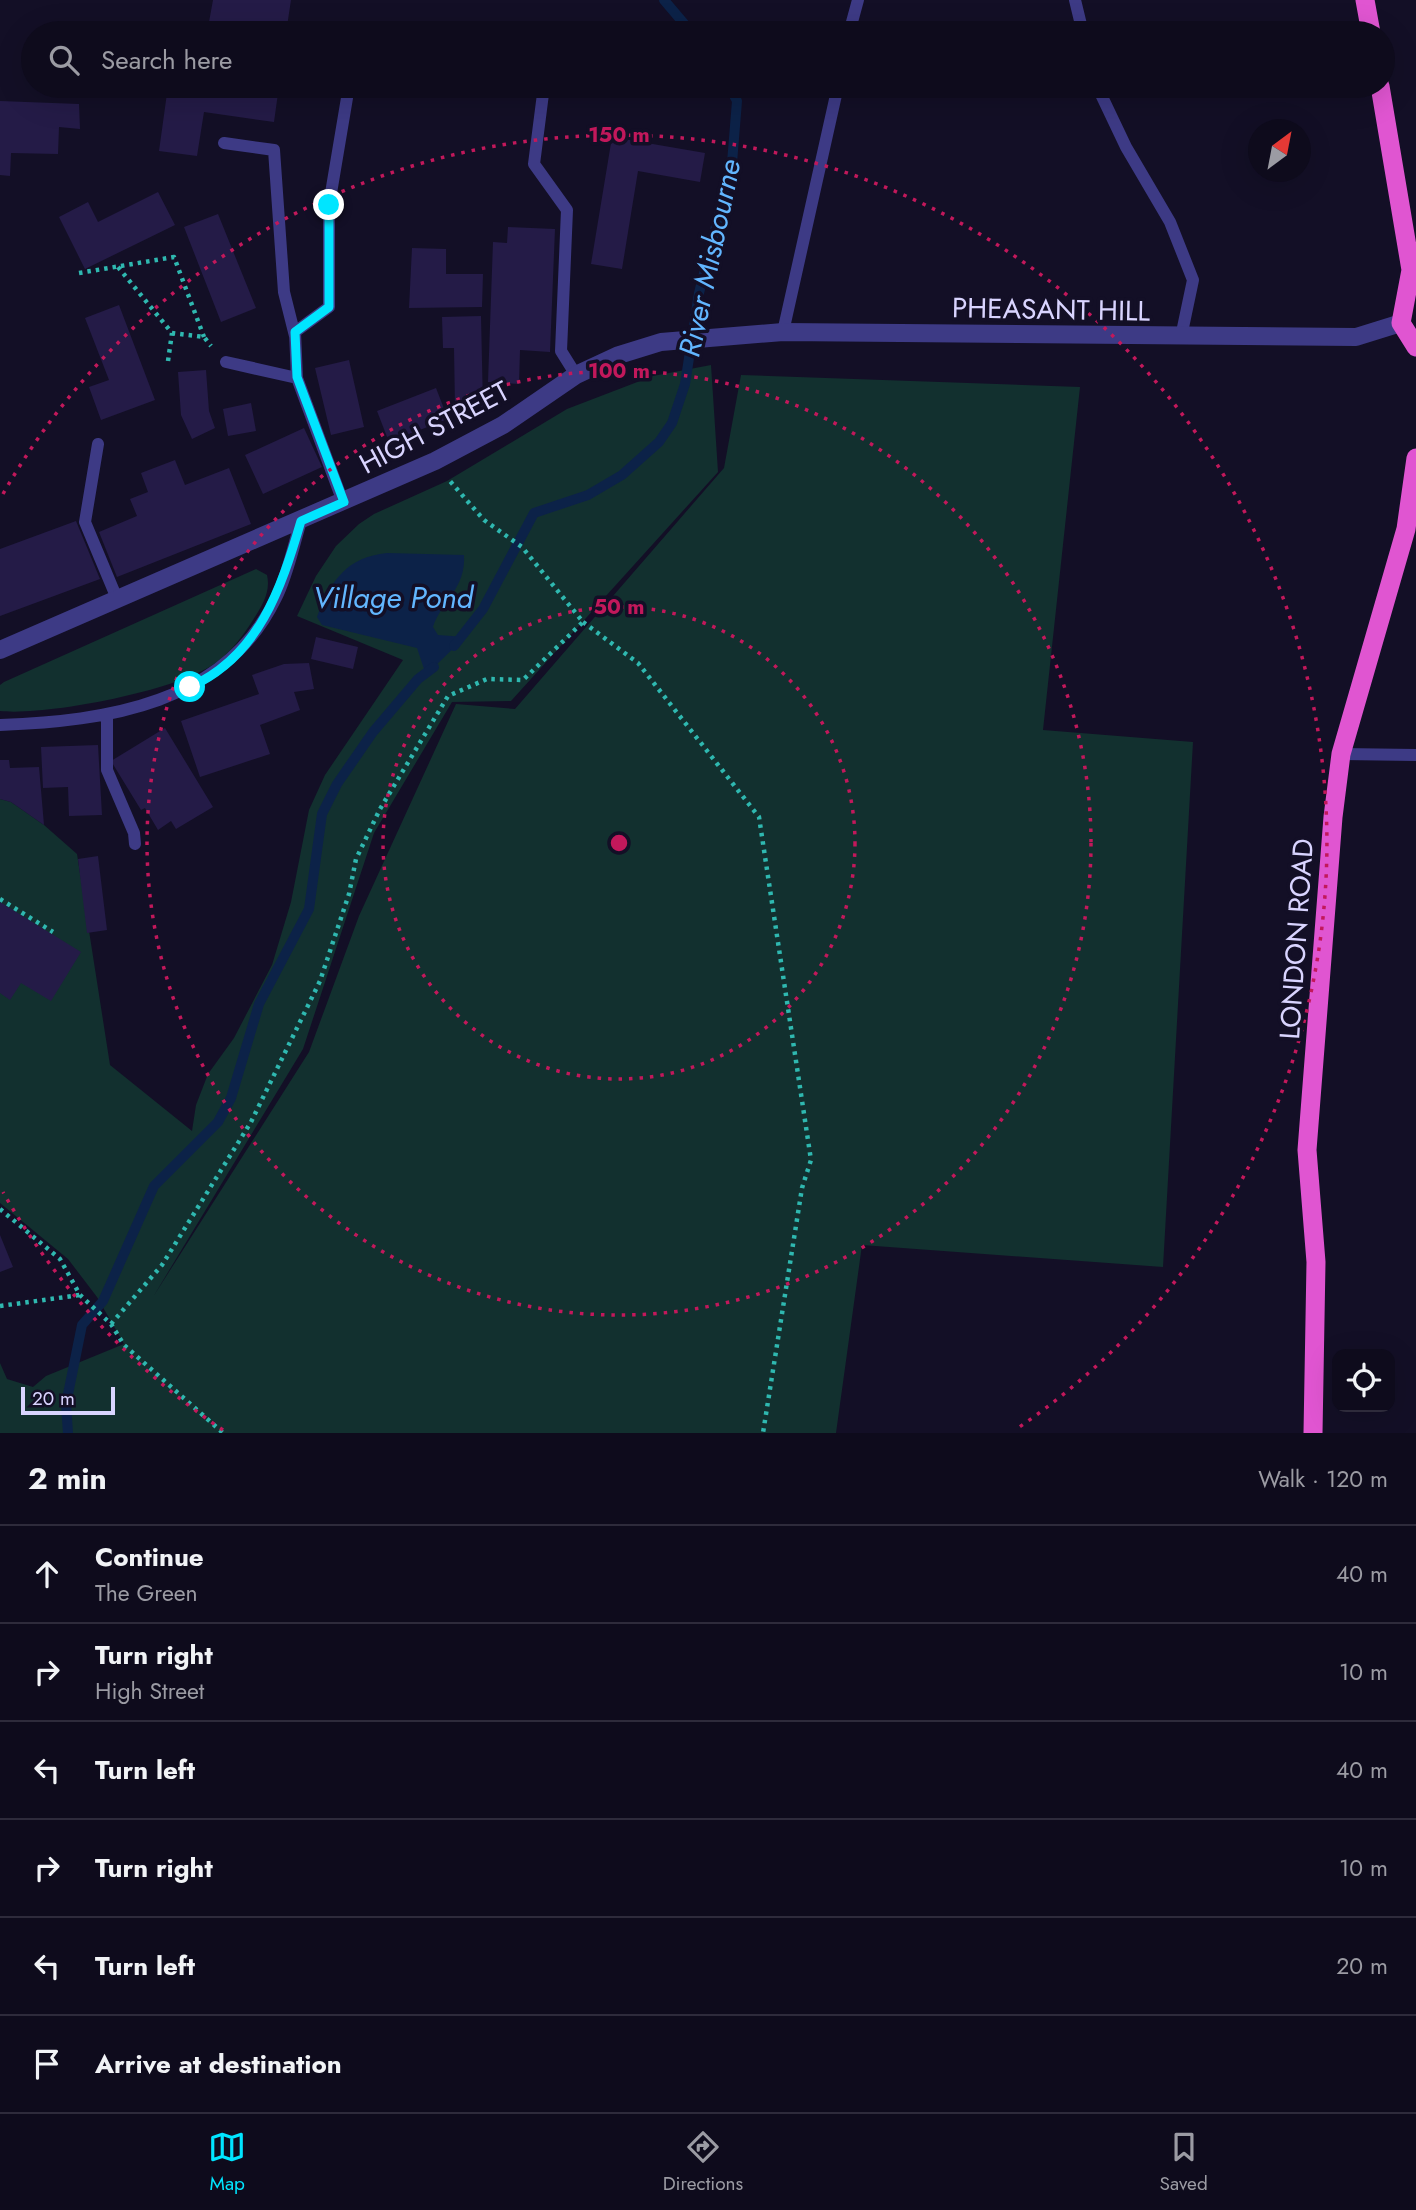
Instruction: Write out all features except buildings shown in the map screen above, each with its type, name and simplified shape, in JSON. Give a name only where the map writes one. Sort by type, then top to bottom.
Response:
[{"type":"highway","points":[[1365,0],[1369,21]]},
{"type":"highway","points":[[1382,98],[1411,270],[1401,323],[1416,347]]},
{"type":"highway","name":"LONDON ROAD","points":[[1313,1433],[1316,1262],[1307,1150],[1333,817],[1341,754],[1406,529],[1416,458]]},
{"type":"street","name":"PHEASANT HILL","points":[[699,338],[783,332],[1356,337],[1401,323]]},
{"type":"street","name":"HIGH STREET","points":[[0,650],[435,461],[503,425],[576,374],[619,355],[661,342],[699,338]]},
{"type":"lane","points":[[852,21],[858,0]]},
{"type":"lane","points":[[1075,0],[1080,21]]},
{"type":"lane","points":[[295,336],[295,332],[329,307],[329,205],[347,98]]},
{"type":"lane","points":[[542,98],[534,164],[567,210],[561,351],[576,374]]},
{"type":"lane","points":[[783,332],[835,98]]},
{"type":"lane","points":[[1103,98],[1126,148],[1170,222],[1193,280],[1181,337]]},
{"type":"lane","points":[[224,143],[274,150],[284,292],[295,336],[297,377],[344,502]]},
{"type":"lane","points":[[226,362],[297,377]]},
{"type":"lane","points":[[98,444],[85,522],[118,601]]},
{"type":"lane","points":[[0,725],[59,722],[107,714],[176,694],[216,673],[236,656],[276,599],[301,521]]},
{"type":"lane","points":[[107,714],[107,771],[134,833],[135,844]]},
{"type":"lane","points":[[1341,754],[1416,755]]},
{"type":"path","points":[[79,273],[174,257],[204,337],[226,362]]},
{"type":"path","points":[[118,267],[172,333],[204,337]]},
{"type":"path","points":[[168,362],[172,333]]},
{"type":"path","points":[[435,461],[457,492],[484,520],[522,547],[583,622],[638,663],[759,817],[811,1160],[802,1188],[763,1433]]},
{"type":"path","points":[[111,1322],[162,1265],[232,1156],[287,1053],[320,981],[349,894],[356,859],[380,809],[448,696],[486,679],[523,680],[583,622]]},
{"type":"path","points":[[0,899],[53,932]]},
{"type":"path","points":[[0,1209],[60,1259],[80,1295],[111,1322],[124,1345],[174,1385],[223,1433]]},
{"type":"path","points":[[0,1306],[80,1295]]},
{"type":"green space","points":[[711,365],[718,472],[511,701],[452,702],[374,833],[303,1049],[153,1297],[309,1052],[359,916],[456,704],[515,709],[724,468],[741,375],[1080,387],[1043,730],[1193,742],[1163,1267],[862,1245],[836,1433],[0,1433],[0,1363],[7,1379],[33,1387],[46,1376],[124,1344],[97,1297],[68,1259],[0,1203],[0,799],[11,802],[44,825],[77,854],[110,1065],[192,1131],[196,1105],[208,1074],[234,1038],[272,965],[291,902],[309,810],[325,775],[403,660],[297,616],[316,576],[336,546],[374,514],[447,481],[567,409],[653,376]]},
{"type":"green space","points":[[256,569],[267,575],[268,587],[256,615],[225,655],[196,674],[110,700],[47,710],[0,711],[0,685],[4,682]]},
{"type":"water","name":"Village Pond","points":[[387,553],[464,555],[461,577],[433,627],[438,635],[465,637],[426,675],[417,648],[322,625],[317,617],[328,592],[342,573],[361,559]]},
{"type":"waterway","name":"River Misbourne","points":[[664,0],[682,21]]},
{"type":"waterway","name":"River Misbourne","points":[[454,646],[483,609],[534,513],[588,495],[622,475],[659,442],[672,423],[685,384],[699,293],[732,163],[735,98]]},
{"type":"waterway","name":"River Misbourne","points":[[68,1433],[66,1404],[82,1325],[103,1301],[154,1186],[218,1122],[231,1098],[259,1004],[309,909],[322,814],[337,784],[373,732],[418,679],[434,667]]},
{"type":"route","points":[[190,687],[216,673],[236,656],[254,635],[283,583],[301,521],[344,502],[297,377],[295,332],[329,307],[329,205]]}]
